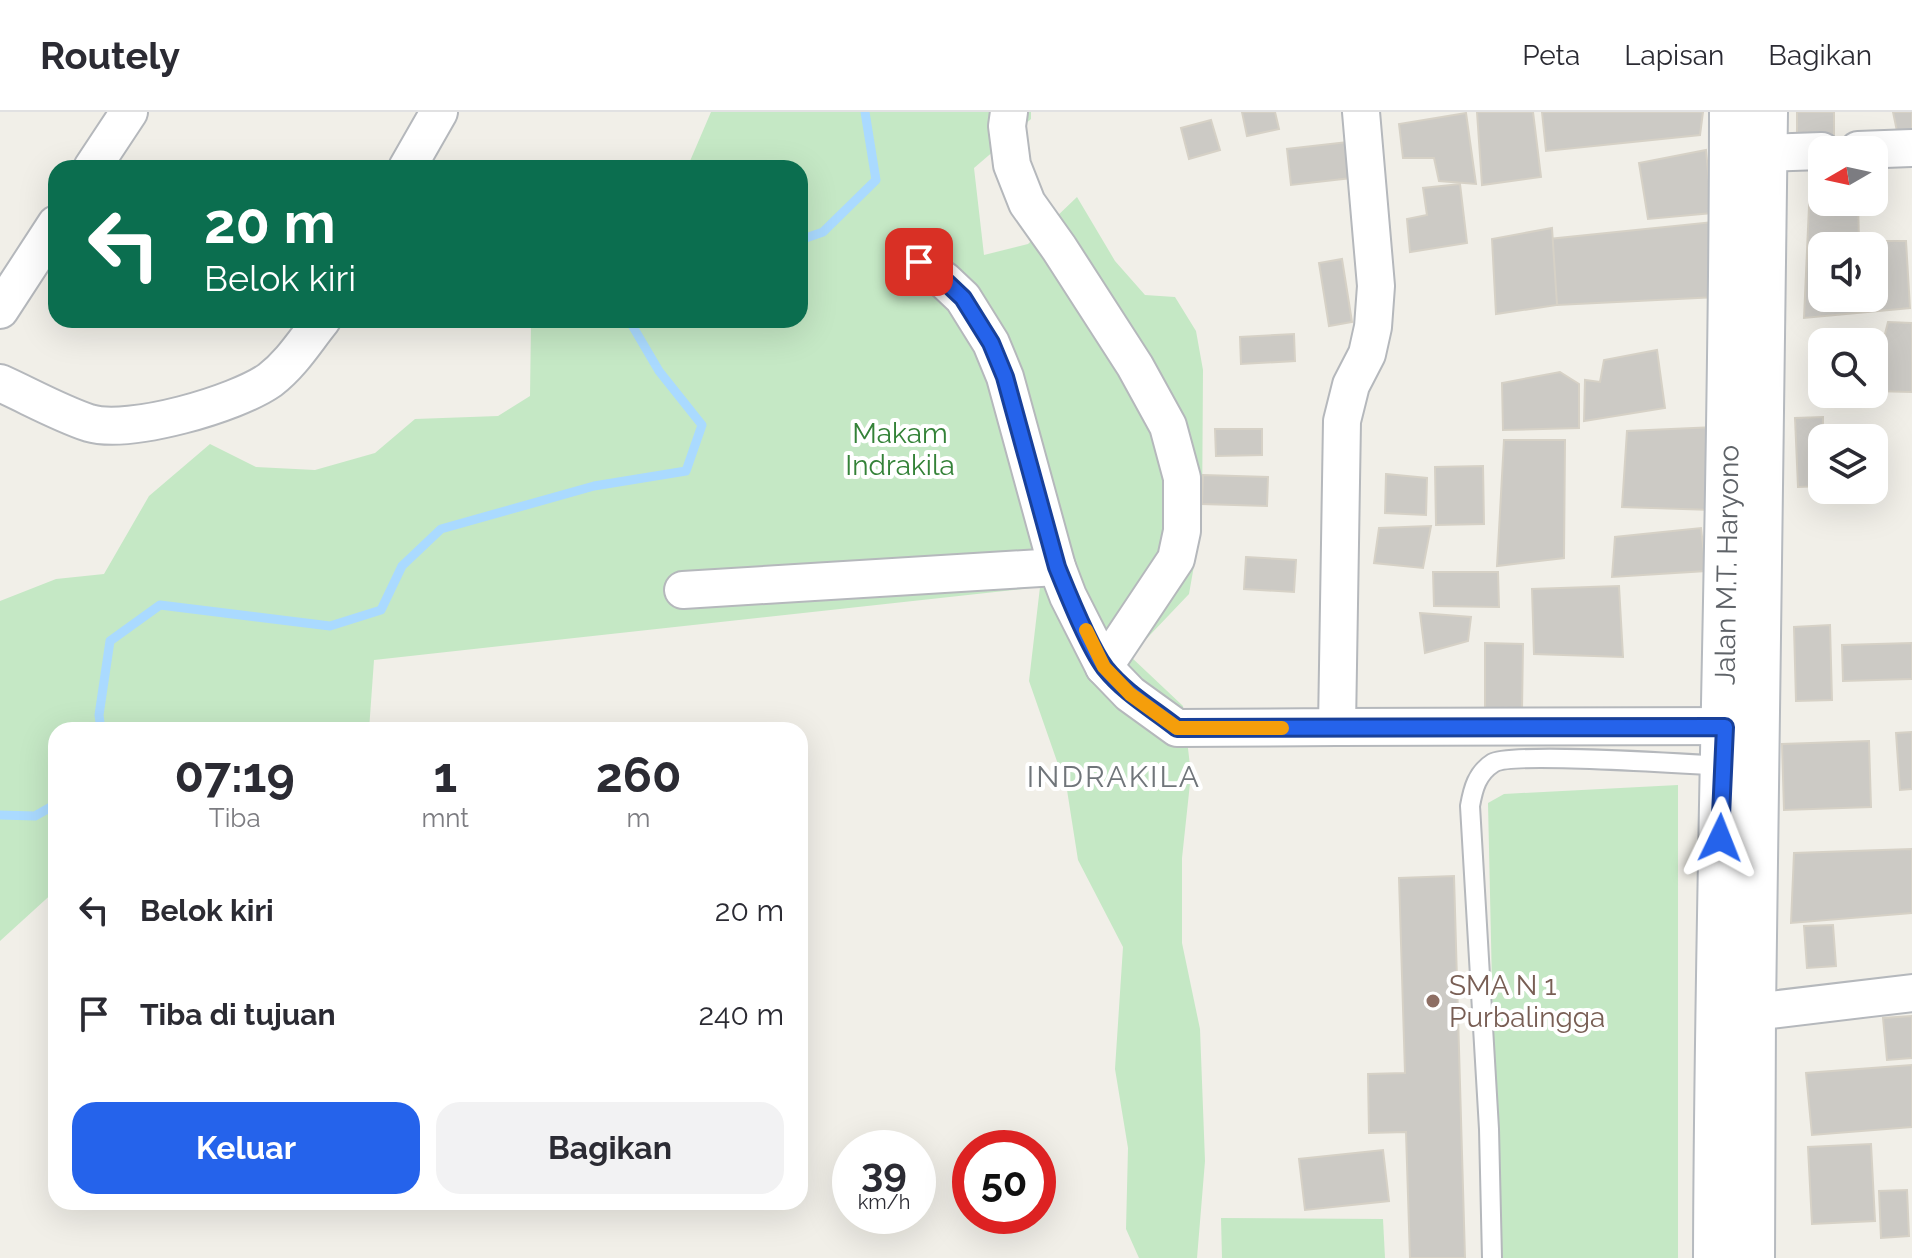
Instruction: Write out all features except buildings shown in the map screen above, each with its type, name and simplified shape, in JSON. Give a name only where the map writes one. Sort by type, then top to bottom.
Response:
[{"type":"main road","name":"Jalan M.T. Haryono","points":[[1732,112],[1730,472],[1735,739],[1753,1012],[1752,1258]]},
{"type":"main road","name":"Jalan M.T. Haryono","points":[[1716,1258],[1717,985],[1735,739],[1765,132]]},
{"type":"street","points":[[97,160],[129,112]]},
{"type":"street","points":[[412,160],[439,112]]},
{"type":"street","points":[[1009,112],[1007,126],[1012,165],[1027,203],[1135,366],[1168,426],[1182,478],[1182,531],[1176,559],[1104,667]]},
{"type":"street","points":[[1337,727],[1342,421],[1351,385],[1367,354],[1373,327],[1376,286],[1361,112]]},
{"type":"street","points":[[1765,132],[1808,146]]},
{"type":"street","points":[[1888,149],[1912,148]]},
{"type":"street","points":[[0,310],[48,236]]},
{"type":"street","points":[[919,262],[963,298],[991,343],[1005,377],[1057,567],[1104,667],[1130,694],[1177,728],[1337,727],[1735,739]]},
{"type":"street","points":[[0,383],[91,424],[122,426],[168,419],[219,403],[267,382],[296,355],[316,328]]},
{"type":"street","points":[[683,590],[1057,567]]},
{"type":"street","points":[[1753,1012],[1912,993]]},
{"type":"lane","points":[[1492,1258],[1489,1129],[1470,806],[1473,787],[1482,772],[1496,761],[1735,739]]},
{"type":"green space","name":"Makam Indrakila","points":[[711,112],[1031,112],[1031,119],[974,168],[984,255],[1028,244],[1077,197],[1115,261],[1145,295],[1175,297],[1196,331],[1203,370],[1202,520],[1189,594],[1130,656],[1183,706],[1191,774],[1182,858],[1182,943],[1200,1029],[1205,1161],[1197,1258],[1139,1258],[1126,1229],[1128,1148],[1115,1069],[1123,947],[1078,860],[1067,790],[1029,681],[1040,587],[374,660],[370,722],[48,722],[48,897],[0,941],[0,601],[56,579],[104,574],[149,496],[210,444],[256,467],[315,470],[375,453],[415,419],[498,416],[530,396],[531,328],[808,328],[808,160],[690,160]]},
{"type":"green space","points":[[1678,785],[1678,1258],[1498,1258],[1488,803],[1504,794]]},
{"type":"green space","points":[[1221,1218],[1383,1219],[1385,1258],[1222,1258]]},
{"type":"waterway","points":[[808,237],[823,232],[876,180],[865,112]]},
{"type":"waterway","points":[[100,722],[110,641],[160,605],[330,626],[381,610],[402,566],[441,529],[594,486],[686,471],[702,425],[659,371],[634,328]]},
{"type":"waterway","points":[[0,815],[35,816],[48,809]]},
{"type":"slow traffic","points":[[1086,630],[1104,667],[1130,694],[1177,728],[1282,728]]},
{"type":"place","name":"SMA N 1 Purbalingga","points":[[1433,1001]]},
{"type":"district","name":"INDRAKILA","points":[[1114,776]]},
{"type":"route","points":[[919,262],[963,298],[991,343],[1005,377],[1057,567],[1104,667],[1130,694],[1177,728],[1725,727],[1720,838]]}]
